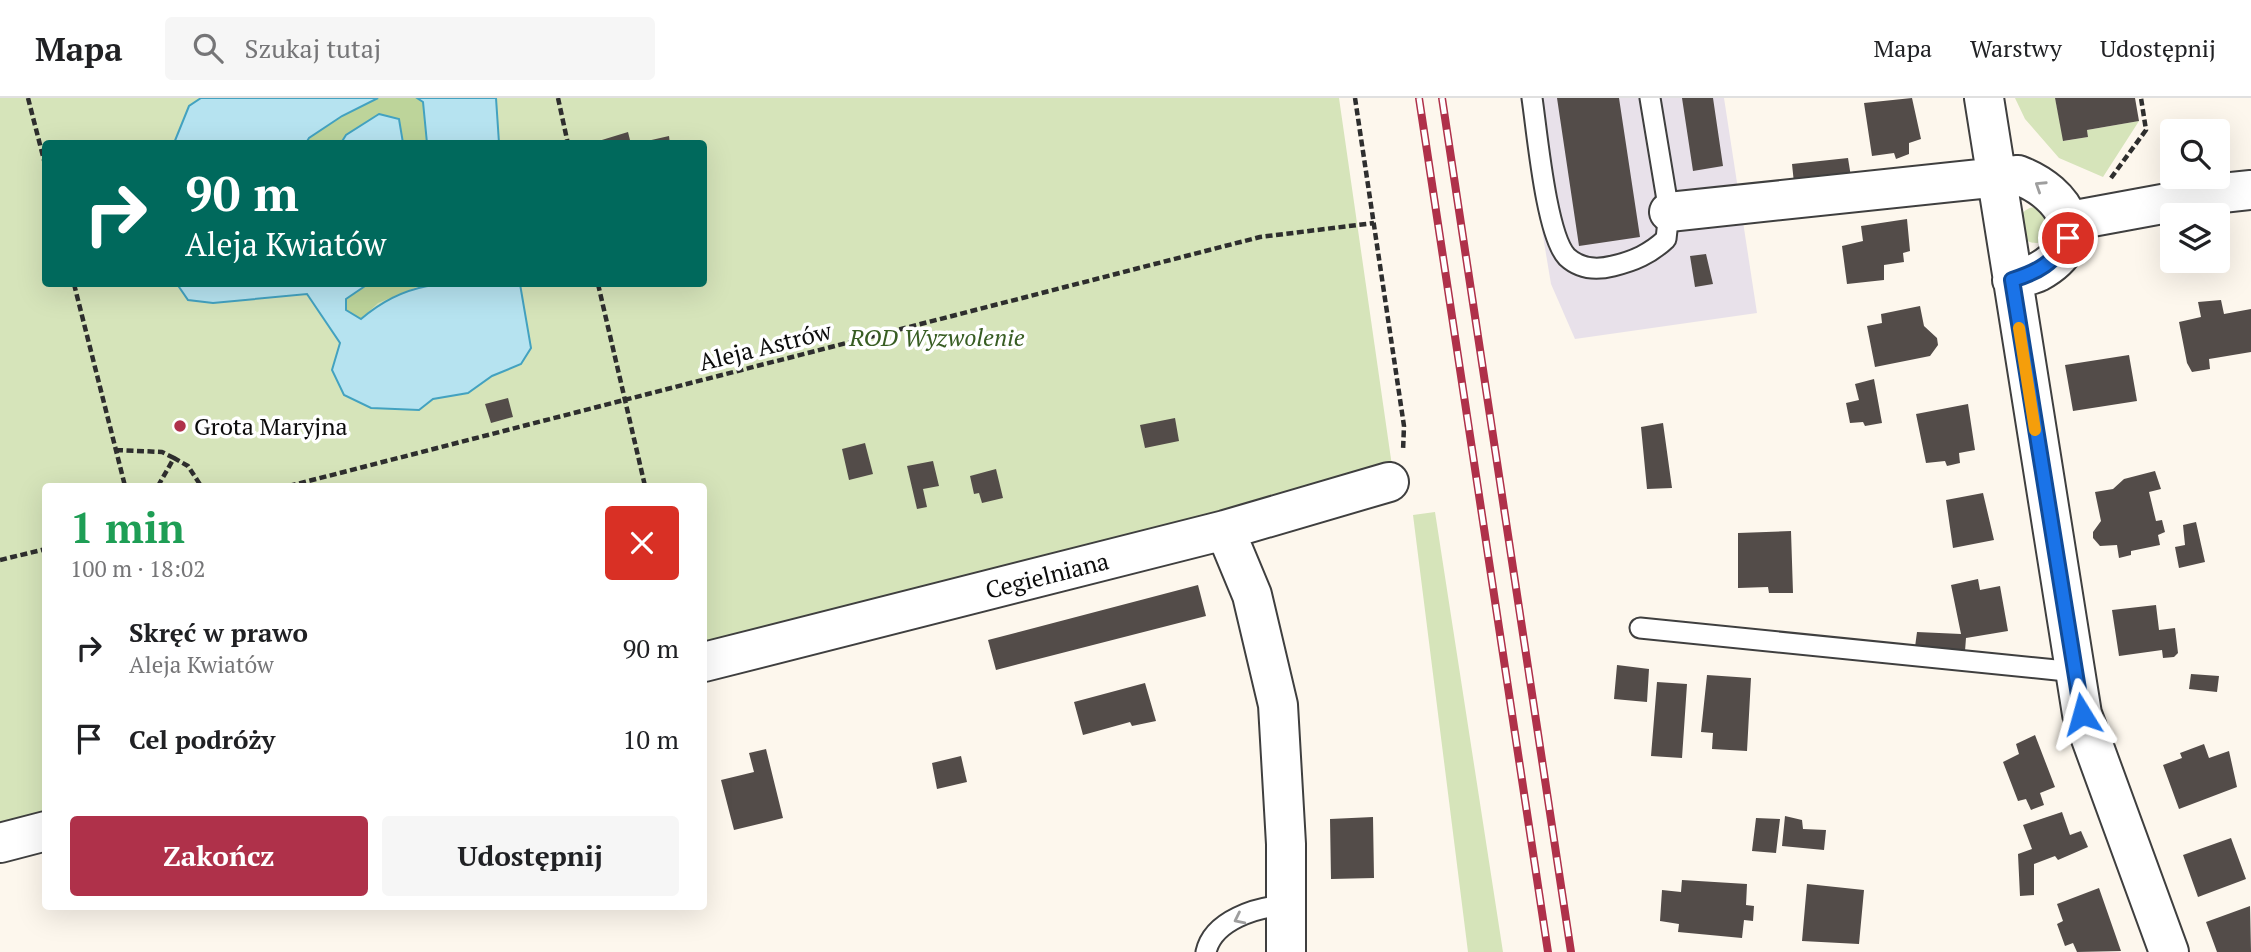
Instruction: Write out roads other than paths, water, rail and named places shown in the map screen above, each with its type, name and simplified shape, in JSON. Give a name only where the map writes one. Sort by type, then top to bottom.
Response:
[{"type":"street","points":[[1984,98],[2082,714],[2102,776],[2169,952]]},
{"type":"street","points":[[1669,212],[2018,175],[2041,183],[2062,203],[2070,221],[2068,238],[2058,256],[2038,272],[2012,280]]},
{"type":"street","points":[[2070,221],[2222,192],[2251,190]]},
{"type":"street","name":"Cegielniana","points":[[707,661],[1225,530],[1389,482]]},
{"type":"street","points":[[1225,530],[1252,595],[1279,705],[1286,844],[1286,952]]},
{"type":"street","points":[[0,843],[42,832]]},
{"type":"lane","points":[[1532,98],[1548,205],[1555,231],[1567,256],[1587,268],[1605,268],[1652,252],[1666,239],[1669,212],[1650,98]]},
{"type":"lane","points":[[1640,628],[2076,673]]},
{"type":"lane","points":[[1206,952],[1209,940],[1233,920],[1267,907],[1286,905]]},
{"type":"water","points":[[201,98],[378,98],[342,116],[308,140],[175,140],[189,106]]},
{"type":"water","points":[[417,98],[496,98],[499,140],[427,140],[423,102]]},
{"type":"water","points":[[379,114],[399,119],[402,140],[343,140],[346,135]]},
{"type":"water","points":[[179,287],[364,287],[346,299],[346,310],[361,319],[398,295],[417,288],[521,287],[531,348],[521,364],[492,376],[468,393],[433,399],[419,410],[371,408],[344,395],[332,370],[340,343],[307,294],[213,303],[188,300]]},
{"type":"railway","points":[[1419,98],[1548,952]]},
{"type":"railway","points":[[1442,98],[1571,952]]},
{"type":"place","name":"Grota Maryjna","points":[[180,426]]},
{"type":"park label","name":"ROD Wyzwolenie","points":[[937,337]]}]
